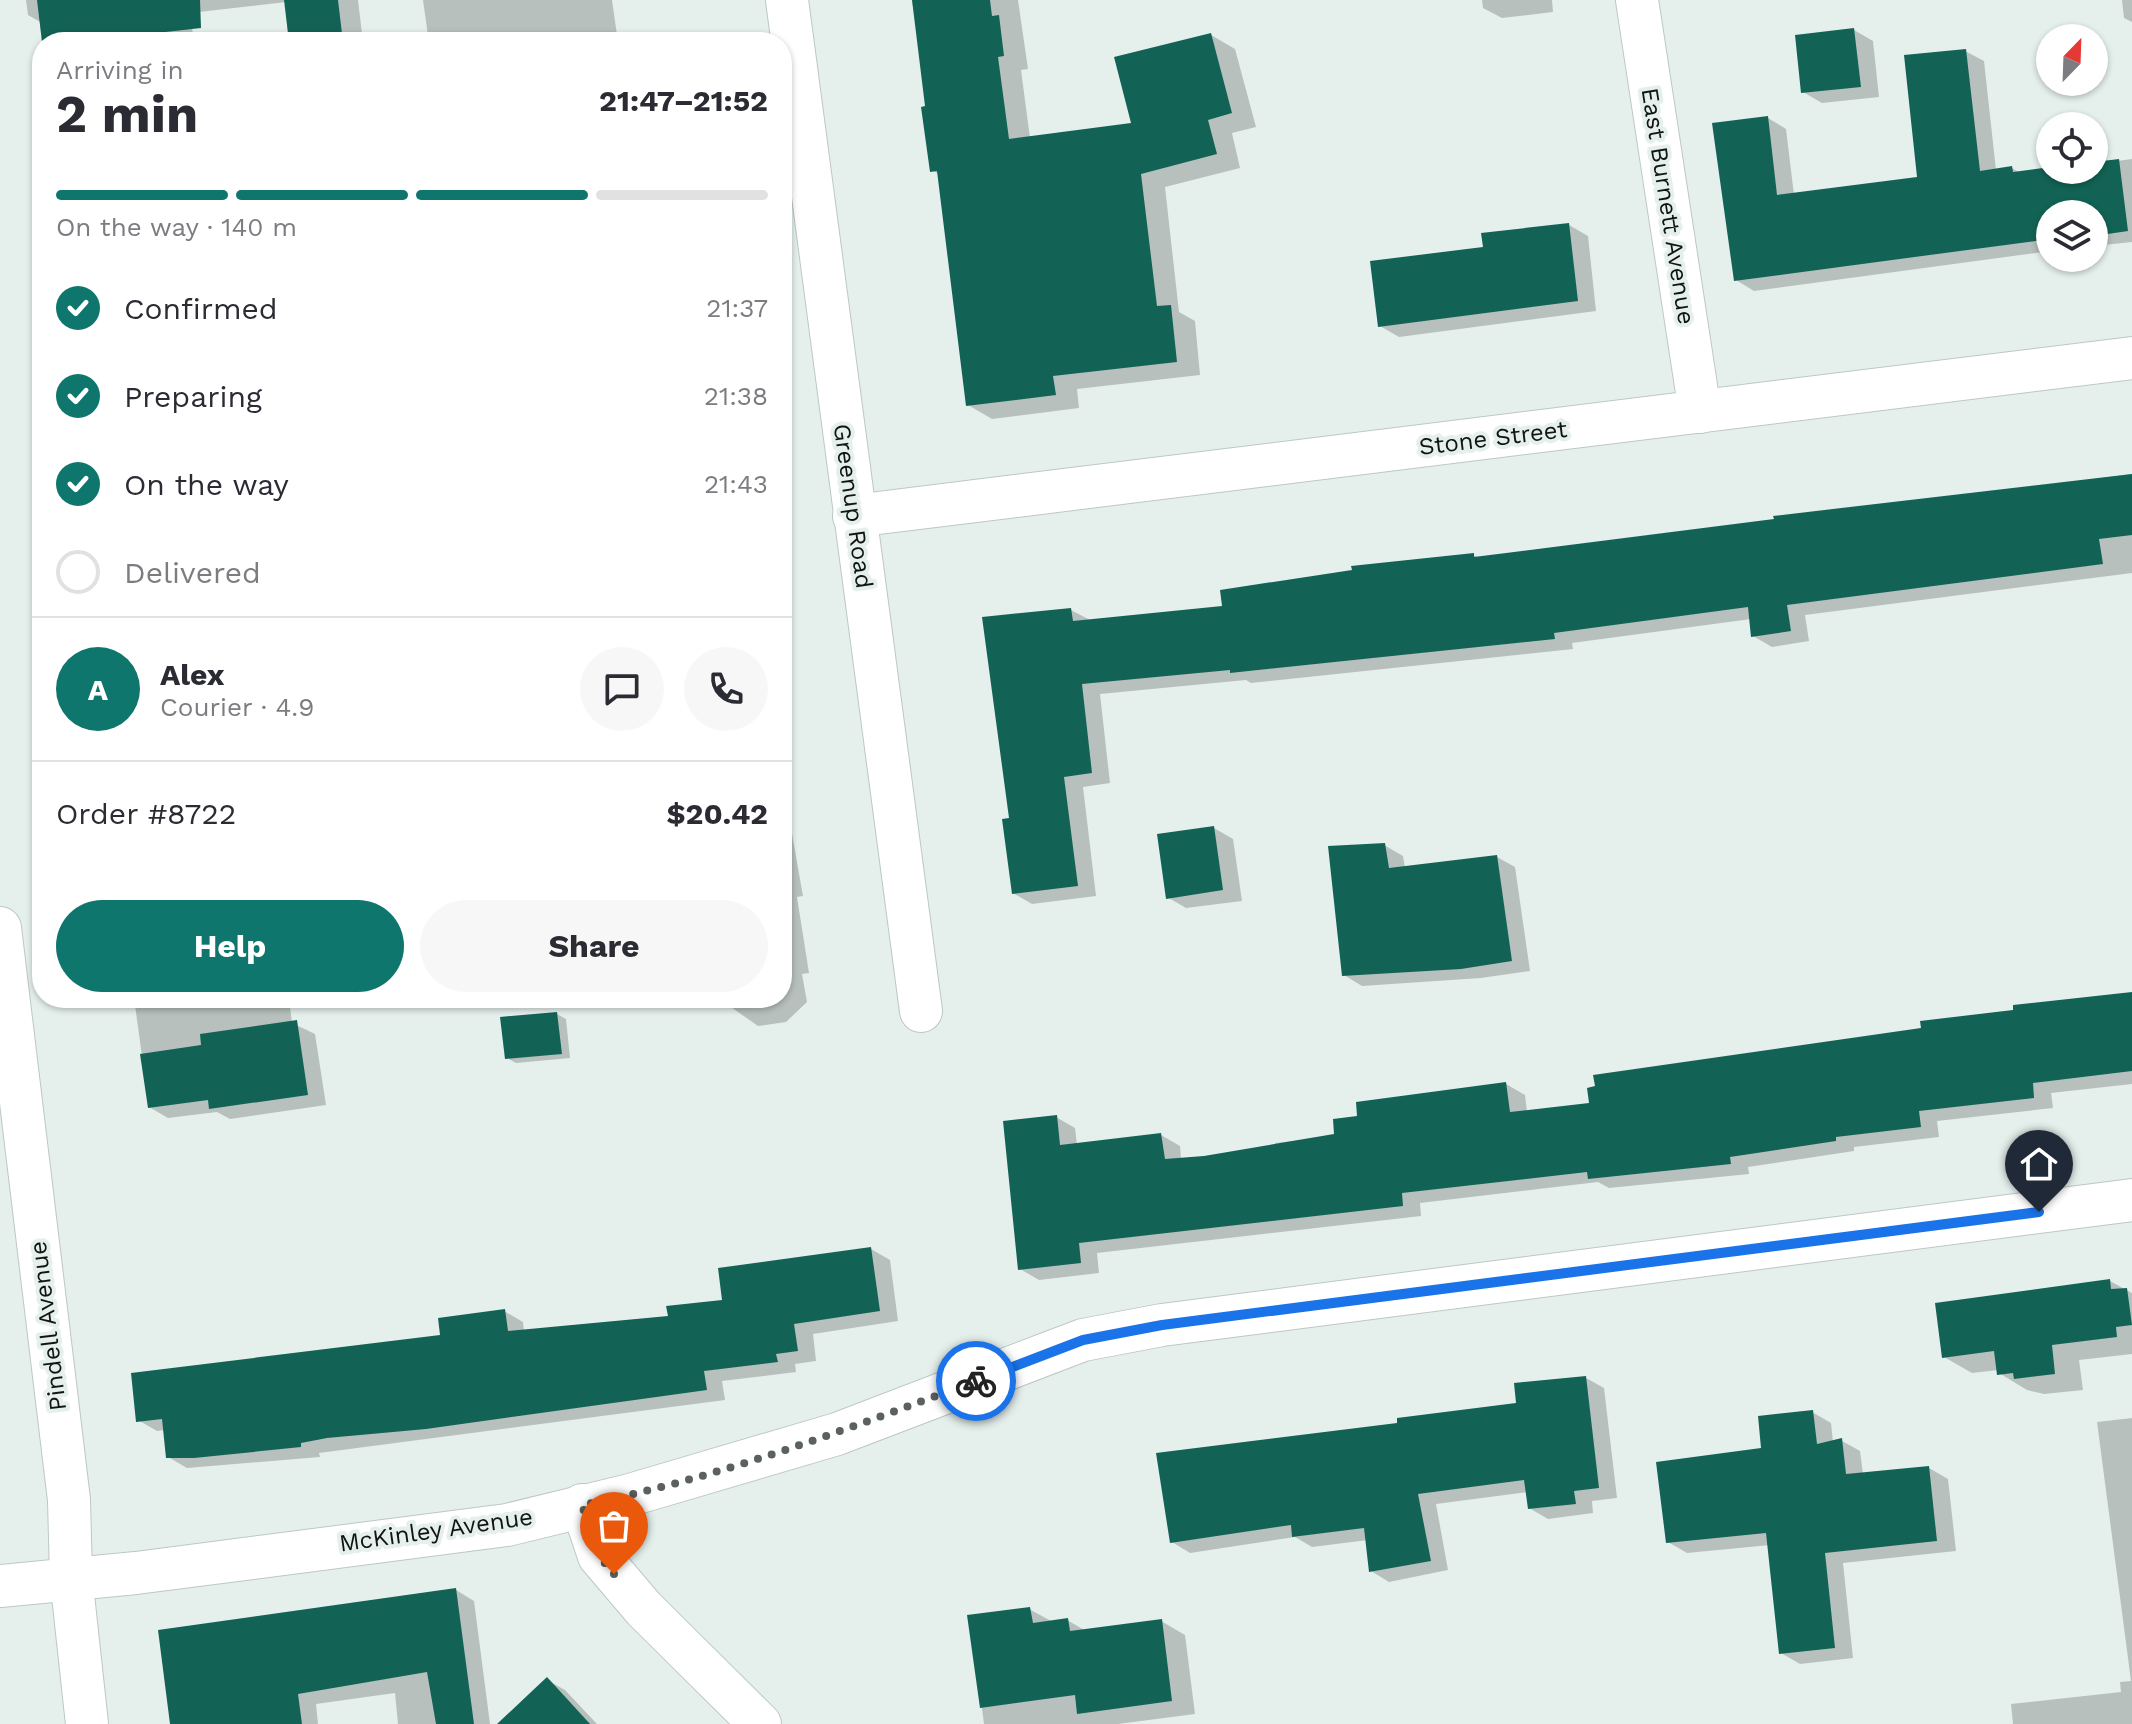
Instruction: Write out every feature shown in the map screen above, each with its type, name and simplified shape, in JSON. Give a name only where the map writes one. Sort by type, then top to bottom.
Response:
[{"type":"street","name":"Greenup Road","points":[[787,0],[791,32]]},
{"type":"street","name":"East Burnett Avenue","points":[[1637,0],[1700,412]]},
{"type":"street","name":"Greenup Road","points":[[792,39],[921,1011]]},
{"type":"street","name":"Stone Street","points":[[854,516],[2132,358]]},
{"type":"street","name":"Pindell Avenue","points":[[0,928],[69,1500],[71,1577],[87,1724]]},
{"type":"street","name":"McKinley Avenue","points":[[0,1586],[136,1573],[507,1525],[630,1495],[837,1434],[1096,1338],[1162,1325],[2132,1200]]},
{"type":"street","points":[[582,1505],[599,1556],[644,1609],[760,1724]]},
{"type":"building","points":[[37,0],[200,0],[201,28],[165,32],[41,32]]},
{"type":"building","points":[[284,0],[338,0],[342,32],[288,32]]},
{"type":"building","points":[[912,0],[990,0],[992,16],[999,15],[1004,56],[998,57],[1009,139],[1131,123],[1114,57],[1211,33],[1232,113],[1208,120],[1217,154],[1141,174],[1157,306],[1171,305],[1177,362],[1053,376],[1056,395],[966,406],[937,171],[930,172],[921,107],[925,106]]},
{"type":"building","points":[[1854,28],[1861,87],[1801,93],[1795,35]]},
{"type":"building","points":[[1966,49],[1980,171],[2012,166],[2013,172],[2036,169],[2036,184],[2108,184],[2108,160],[2119,159],[2128,231],[2108,234],[2108,200],[2036,200],[2036,241],[1734,281],[1712,123],[1768,116],[1777,195],[1917,177],[1904,55]]},
{"type":"building","points":[[1569,223],[1578,301],[1378,327],[1370,261],[1483,247],[1481,233]]},
{"type":"building","points":[[2132,474],[2132,535],[2099,539],[2103,564],[1787,605],[1791,631],[1751,637],[1748,607],[1554,633],[1555,639],[1230,673],[1230,670],[1082,684],[1092,773],[1064,777],[1078,886],[1012,894],[1002,819],[1009,818],[982,617],[1071,608],[1073,621],[1222,606],[1220,590],[1352,570],[1351,566],[1474,553],[1474,557],[1774,519],[1773,516]]},
{"type":"building","points":[[1214,826],[1223,890],[1166,899],[1157,834]]},
{"type":"building","points":[[1385,843],[1389,868],[1497,855],[1512,961],[1461,969],[1342,976],[1328,846]]},
{"type":"building","points":[[2132,992],[2132,1071],[2033,1083],[2034,1098],[1919,1111],[1921,1127],[1836,1137],[1836,1141],[1730,1157],[1731,1164],[1588,1179],[1587,1172],[1402,1193],[1403,1206],[1079,1243],[1081,1263],[1018,1270],[1003,1121],[1057,1115],[1060,1145],[1161,1133],[1165,1159],[1204,1156],[1334,1134],[1333,1119],[1357,1116],[1356,1102],[1506,1082],[1510,1112],[1589,1103],[1587,1088],[1595,1086],[1593,1075],[1921,1028],[1920,1021],[2013,1010],[2013,1005]]},
{"type":"building","points":[[557,1012],[562,1054],[505,1059],[500,1017]]},
{"type":"building","points":[[297,1020],[308,1095],[209,1109],[208,1100],[148,1108],[140,1054],[201,1045],[200,1034]]},
{"type":"building","points":[[871,1247],[880,1311],[794,1324],[798,1351],[776,1354],[778,1362],[704,1371],[707,1390],[426,1429],[327,1438],[301,1443],[301,1447],[194,1458],[166,1458],[162,1419],[136,1422],[131,1373],[440,1335],[438,1318],[505,1309],[508,1331],[668,1316],[666,1306],[722,1300],[718,1268]]},
{"type":"building","points":[[2110,1279],[2111,1289],[2127,1288],[2132,1325],[2116,1327],[2117,1337],[2052,1345],[2055,1374],[2014,1379],[2013,1373],[1997,1375],[1994,1351],[1942,1358],[1935,1303]]},
{"type":"building","points":[[1586,1376],[1599,1488],[1574,1491],[1576,1504],[1528,1509],[1524,1480],[1418,1494],[1431,1561],[1369,1572],[1364,1528],[1292,1537],[1291,1525],[1170,1543],[1156,1453],[1397,1423],[1397,1418],[1516,1403],[1514,1383]]},
{"type":"building","points":[[1813,1410],[1817,1444],[1842,1438],[1846,1474],[1929,1466],[1937,1541],[1825,1553],[1835,1648],[1779,1654],[1766,1533],[1666,1543],[1656,1462],[1761,1448],[1758,1416]]},
{"type":"building","points":[[456,1588],[474,1724],[436,1724],[427,1672],[298,1694],[302,1724],[170,1724],[158,1630]]},
{"type":"building","points":[[1030,1607],[1033,1623],[1068,1618],[1070,1631],[1162,1619],[1172,1701],[1077,1714],[1075,1695],[980,1708],[967,1615]]},
{"type":"building","points":[[547,1677],[590,1724],[497,1724]]},
{"type":"way so far","points":[[614,1574],[599,1556],[582,1505],[630,1495],[837,1434],[976,1381]]},
{"type":"route","points":[[976,1381],[1083,1340],[1162,1325],[2039,1212]]}]
